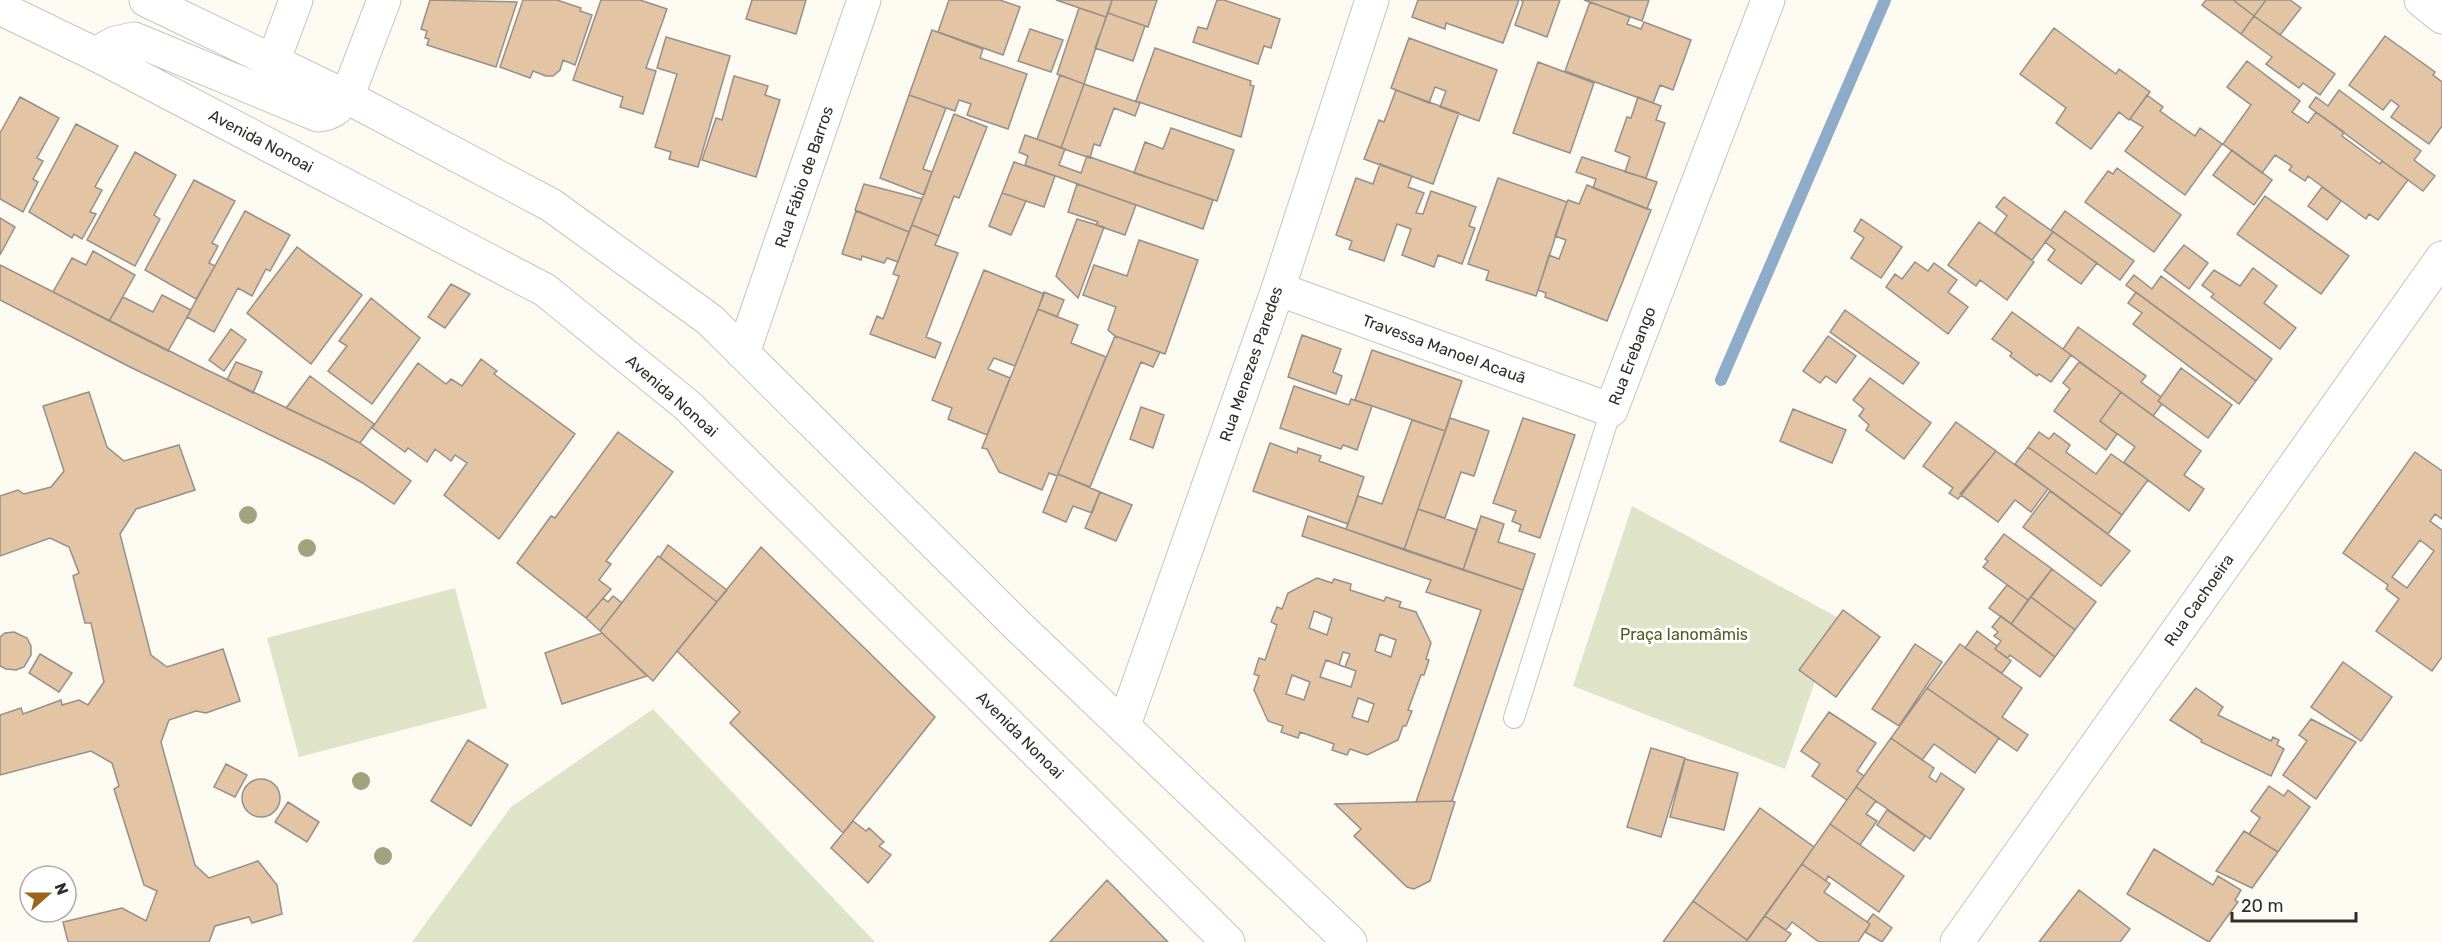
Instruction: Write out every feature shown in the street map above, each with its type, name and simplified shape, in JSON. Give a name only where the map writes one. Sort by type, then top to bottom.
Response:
[{"type":"main road","points":[[146,0],[346,97],[551,205],[710,320],[1017,625],[1350,942]]},
{"type":"main road","points":[[273,62],[296,0]]},
{"type":"main road","points":[[95,54],[115,43],[134,39],[318,115],[328,115],[336,110],[346,97],[384,0]]},
{"type":"main road","name":"Rua Fábio de Barros","points":[[743,353],[864,0]]},
{"type":"main road","name":"Rua Menezes Paredes","points":[[1124,725],[1278,289],[1372,0]]},
{"type":"main road","name":"Rua Erebango","points":[[1611,410],[1768,0]]},
{"type":"main road","points":[[2421,0],[2442,17]]},
{"type":"main road","name":"Avenida Nonoai","points":[[0,8],[95,54],[545,290],[688,406],[1228,942]]},
{"type":"main road","name":"Rua Cachoeira","points":[[1957,942],[2442,258]]},
{"type":"main road","name":"Travessa Manoel Acauã","points":[[1278,289],[1611,410]]},
{"type":"lane","name":"Rua Erebango","points":[[1514,718],[1611,410]]},
{"type":"green space","name":"Praça Ianomâmis","points":[[1632,506],[1837,617],[1785,769],[1573,686]]},
{"type":"green space","points":[[455,588],[487,708],[299,757],[267,638]]},
{"type":"green space","points":[[653,709],[875,942],[412,942],[511,807]]},
{"type":"building","points":[[430,0],[517,2],[496,67],[427,45],[429,39],[425,38],[427,31],[421,29]]},
{"type":"building","points":[[523,0],[557,0],[581,8],[580,11],[592,15],[575,65],[563,60],[560,70],[553,76],[533,71],[530,78],[500,67]]},
{"type":"building","points":[[601,0],[640,0],[667,9],[646,68],[656,71],[643,114],[620,107],[623,97],[573,80]]},
{"type":"building","points":[[752,0],[806,0],[796,34],[746,19]]},
{"type":"building","points":[[949,0],[1000,0],[1020,7],[1003,55],[938,32]]},
{"type":"building","points":[[1056,0],[1112,0],[1106,17]]},
{"type":"building","points":[[1112,0],[1157,0],[1148,27],[1108,13]]},
{"type":"building","points":[[1217,0],[1224,0],[1280,19],[1271,48],[1264,46],[1258,64],[1193,42],[1198,27],[1207,29]]},
{"type":"building","points":[[1418,0],[1519,0],[1503,43],[1446,23],[1445,29],[1412,17]]},
{"type":"building","points":[[1521,0],[1560,0],[1547,37],[1515,25],[1523,2]]},
{"type":"building","points":[[1584,0],[1649,0],[1642,21]]},
{"type":"building","points":[[2206,0],[2233,0],[2254,16],[2241,34],[2202,5]]},
{"type":"building","points":[[2233,0],[2266,0],[2254,16]]},
{"type":"building","points":[[2266,0],[2290,0],[2301,8],[2280,35],[2254,16]]},
{"type":"building","points":[[1590,2],[1630,17],[1627,24],[1641,29],[1644,22],[1691,40],[1673,90],[1660,85],[1653,103],[1565,71]]},
{"type":"building","points":[[1079,8],[1106,17],[1084,84],[1057,74]]},
{"type":"building","points":[[1108,13],[1145,26],[1133,61],[1095,48]]},
{"type":"building","points":[[2254,16],[2335,74],[2320,95],[2303,83],[2299,88],[2266,64],[2272,57],[2241,34]]},
{"type":"building","points":[[2054,28],[2116,74],[2119,69],[2150,92],[2129,120],[2119,112],[2091,149],[2056,123],[2066,108],[2020,74]]},
{"type":"building","points":[[1030,29],[1063,40],[1051,72],[1018,61]]},
{"type":"building","points":[[932,30],[983,49],[980,58],[1027,74],[1008,129],[967,115],[971,104],[959,100],[955,111],[909,95]]},
{"type":"building","points":[[2385,36],[2435,72],[2433,75],[2442,82],[2442,126],[2429,144],[2391,117],[2399,106],[2391,100],[2383,110],[2349,85]]},
{"type":"building","points":[[666,37],[730,56],[698,167],[669,159],[671,152],[655,147],[677,74],[657,68]]},
{"type":"building","points":[[1409,38],[1497,70],[1479,121],[1440,107],[1446,91],[1435,87],[1429,103],[1391,88]]},
{"type":"building","points":[[1155,48],[1251,81],[1250,85],[1254,86],[1241,137],[1136,101]]},
{"type":"building","points":[[2247,61],[2300,101],[2292,112],[2308,123],[2316,112],[2344,132],[2342,136],[2380,164],[2382,161],[2408,180],[2378,220],[2369,214],[2366,219],[2308,176],[2305,181],[2289,170],[2292,166],[2275,155],[2262,173],[2223,144],[2251,105],[2227,87]]},
{"type":"building","points":[[1538,62],[1594,83],[1570,153],[1513,133]]},
{"type":"building","points":[[1060,75],[1084,84],[1061,148],[1037,139]]},
{"type":"building","points":[[734,76],[768,86],[765,95],[780,100],[756,177],[702,160],[716,118],[722,120]]},
{"type":"building","points":[[1084,84],[1140,103],[1135,116],[1114,108],[1100,146],[1094,144],[1090,158],[1061,148]]},
{"type":"building","points":[[1396,90],[1459,113],[1433,184],[1364,159],[1379,120],[1384,122]]},
{"type":"building","points":[[2339,90],[2421,151],[2414,160],[2435,176],[2423,191],[2309,107],[2316,97],[2328,106]]},
{"type":"building","points":[[909,95],[946,108],[923,169],[932,172],[924,195],[880,178]]},
{"type":"building","points":[[2147,95],[2163,107],[2160,111],[2195,136],[2200,128],[2222,144],[2185,195],[2125,151],[2143,127],[2130,119]]},
{"type":"building","points":[[20,97],[59,118],[37,158],[43,161],[33,179],[38,182],[23,212],[0,199],[0,133]]},
{"type":"building","points":[[1638,97],[1661,106],[1656,120],[1665,123],[1646,178],[1625,172],[1630,157],[1615,151],[1627,117],[1631,118]]},
{"type":"building","points":[[954,114],[987,127],[959,198],[954,196],[939,236],[912,225]]},
{"type":"building","points":[[76,124],[118,146],[95,187],[102,190],[90,212],[96,214],[82,239],[74,234],[72,238],[29,212]]},
{"type":"building","points":[[1171,128],[1234,150],[1217,201],[1134,173],[1145,142],[1163,149]]},
{"type":"building","points":[[1025,135],[1065,149],[1059,165],[1081,173],[1087,156],[1213,200],[1203,229],[1025,165],[1028,156],[1019,152]]},
{"type":"building","points":[[2232,150],[2272,180],[2254,205],[2213,175]]},
{"type":"building","points":[[135,152],[176,175],[154,215],[160,219],[135,266],[87,240]]},
{"type":"building","points":[[1582,157],[1657,182],[1647,209],[1593,188],[1596,179],[1576,172]]},
{"type":"building","points":[[1014,162],[1055,176],[1044,207],[1002,193]]},
{"type":"building","points":[[1380,164],[1412,176],[1408,187],[1424,193],[1416,213],[1423,214],[1431,191],[1476,207],[1469,226],[1475,228],[1462,264],[1438,255],[1434,267],[1402,255],[1411,229],[1397,224],[1384,261],[1349,249],[1352,241],[1336,235],[1356,178],[1373,184]]},
{"type":"building","points":[[2117,168],[2181,215],[2154,252],[2085,202],[2108,171],[2113,174]]},
{"type":"building","points":[[1498,178],[1567,202],[1536,296],[1486,280],[1489,271],[1468,264]]},
{"type":"building","points":[[194,180],[235,201],[212,243],[218,246],[209,263],[215,266],[196,299],[145,270]]},
{"type":"building","points":[[864,184],[922,199],[909,232],[855,210]]},
{"type":"building","points":[[1077,184],[1136,205],[1125,235],[1096,225],[1098,222],[1068,212]]},
{"type":"building","points":[[1587,185],[1651,210],[1607,321],[1545,297],[1546,293],[1538,290],[1549,255],[1559,259],[1566,240],[1555,236],[1567,202],[1568,200],[1579,204]]},
{"type":"building","points":[[2322,187],[2341,201],[2327,220],[2308,206]]},
{"type":"building","points":[[1002,193],[1026,201],[1011,235],[989,226]]},
{"type":"building","points":[[2265,196],[2349,256],[2321,294],[2237,234]]},
{"type":"building","points":[[2004,197],[2053,232],[2032,260],[1995,233],[2007,216],[1996,207]]},
{"type":"building","points":[[245,211],[290,235],[270,271],[266,269],[252,296],[238,288],[214,332],[187,317]]},
{"type":"building","points":[[856,211],[909,232],[898,262],[887,258],[884,263],[862,256],[861,260],[842,254]]},
{"type":"building","points":[[2065,211],[2134,261],[2120,280],[2051,230]]},
{"type":"building","points":[[0,218],[15,227],[0,255]]},
{"type":"building","points":[[1077,219],[1104,227],[1078,298],[1056,276]]},
{"type":"building","points":[[1861,219],[1902,247],[1881,278],[1851,258],[1864,238],[1854,231]]},
{"type":"building","points":[[1979,222],[2034,262],[2007,300],[1980,280],[1976,286],[1948,265]]},
{"type":"building","points":[[912,225],[939,236],[935,245],[958,253],[926,337],[941,343],[935,358],[870,334],[877,316],[883,319],[899,276],[893,274]]},
{"type":"building","points":[[2053,232],[2097,263],[2081,284],[2048,260],[2055,250],[2045,242]]},
{"type":"building","points":[[1139,240],[1198,260],[1165,354],[1115,336],[1108,330],[1116,307],[1083,295],[1094,265],[1127,276]]},
{"type":"building","points":[[2184,245],[2208,263],[2189,289],[2164,270]]},
{"type":"building","points":[[297,247],[362,295],[311,364],[247,313]]},
{"type":"building","points":[[93,251],[135,275],[109,321],[53,292],[72,258],[86,265]]},
{"type":"building","points":[[1915,262],[1928,271],[1934,263],[1957,280],[1948,292],[1968,307],[1948,334],[1886,287],[1895,274],[1902,279]]},
{"type":"building","points":[[0,265],[205,369],[360,443],[411,481],[394,504],[324,461],[128,366],[0,300]]},
{"type":"building","points":[[2253,268],[2277,286],[2264,303],[2296,328],[2280,349],[2211,297],[2214,294],[2202,285],[2214,270],[2240,286]]},
{"type":"building","points":[[984,270],[1044,294],[1015,366],[994,358],[988,369],[1010,378],[987,435],[948,419],[952,408],[932,400]]},
{"type":"building","points":[[2134,275],[2152,289],[2161,276],[2272,359],[2256,381],[2126,285]]},
{"type":"building","points":[[451,284],[470,294],[445,328],[428,317]]},
{"type":"building","points":[[1044,292],[1064,300],[1057,317],[1038,309]]},
{"type":"building","points":[[2136,292],[2256,381],[2239,404],[2133,324],[2142,313],[2128,303]]},
{"type":"building","points":[[162,295],[191,310],[168,351],[109,321],[123,297],[153,312]]},
{"type":"building","points":[[371,298],[420,338],[372,404],[328,371],[347,346],[339,341]]},
{"type":"building","points":[[1038,309],[1078,325],[1071,343],[1106,357],[1058,474],[1057,476],[1049,473],[1042,490],[999,472],[987,449],[982,448]]},
{"type":"building","points":[[1845,310],[1919,363],[1903,384],[1830,332]]},
{"type":"building","points":[[2012,312],[2071,355],[2051,382],[2039,374],[2037,376],[2010,356],[2012,353],[1992,339]]},
{"type":"building","points":[[2078,327],[2146,376],[2141,382],[2161,397],[2158,401],[2162,404],[2153,416],[2063,349]]},
{"type":"building","points":[[231,329],[246,340],[224,371],[209,360]]},
{"type":"building","points":[[1302,335],[1341,349],[1333,372],[1342,376],[1336,394],[1288,377]]},
{"type":"building","points":[[1115,336],[1160,352],[1153,367],[1141,362],[1090,487],[1058,474]]},
{"type":"building","points":[[1828,336],[1856,356],[1836,383],[1826,376],[1820,383],[1803,371]]},
{"type":"building","points":[[1372,350],[1462,381],[1445,431],[1355,400]]},
{"type":"building","points":[[481,359],[497,371],[494,374],[575,434],[499,539],[444,495],[467,463],[455,455],[451,461],[435,449],[427,462],[408,448],[405,452],[372,428],[418,363],[446,384],[451,379],[462,386]]},
{"type":"building","points":[[236,362],[262,372],[253,393],[227,380]]},
{"type":"building","points":[[2079,362],[2121,392],[2100,421],[2117,434],[2106,450],[2054,411],[2070,389],[2063,383]]},
{"type":"building","points":[[2181,368],[2232,405],[2208,438],[2158,401]]},
{"type":"building","points":[[310,376],[374,424],[360,443],[286,408]]},
{"type":"building","points":[[1870,378],[1931,423],[1904,459],[1866,430],[1869,425],[1859,416],[1864,409],[1853,400]]},
{"type":"building","points":[[1294,386],[1349,405],[1351,399],[1372,406],[1357,450],[1343,445],[1341,449],[1280,428]]},
{"type":"building","points":[[89,392],[107,447],[124,461],[179,445],[195,490],[136,509],[120,534],[151,655],[167,667],[223,649],[240,701],[206,713],[196,711],[169,720],[161,742],[195,865],[209,878],[258,861],[277,885],[282,914],[252,923],[249,917],[215,926],[209,942],[68,942],[64,924],[78,924],[78,918],[122,908],[146,921],[157,891],[144,885],[114,789],[119,786],[112,763],[91,751],[0,775],[0,715],[21,708],[23,714],[61,700],[62,705],[79,700],[88,705],[104,682],[91,623],[85,623],[73,576],[79,573],[69,547],[50,538],[0,556],[0,496],[18,490],[24,494],[51,487],[64,471],[43,406]]},
{"type":"building","points":[[2121,392],[2201,451],[2184,475],[2204,489],[2189,511],[2124,462],[2135,447],[2100,421]]},
{"type":"building","points":[[1141,407],[1164,415],[1153,448],[1130,439]]},
{"type":"building","points":[[1793,409],[1846,430],[1832,463],[1780,441]]},
{"type":"building","points":[[1450,418],[1489,431],[1474,476],[1461,472],[1445,518],[1418,509]]},
{"type":"building","points":[[1523,418],[1575,435],[1540,538],[1519,531],[1521,525],[1512,521],[1516,511],[1493,503]]},
{"type":"building","points":[[1412,420],[1445,431],[1404,550],[1346,529],[1358,496],[1382,504]]},
{"type":"building","points":[[1956,422],[1996,451],[1958,499],[1949,493],[1953,488],[1923,466]]},
{"type":"building","points":[[618,432],[673,472],[606,561],[611,564],[599,580],[611,589],[586,618],[517,563],[551,516],[555,518]]},
{"type":"building","points":[[2039,432],[2049,439],[2054,433],[2070,445],[2066,452],[2096,474],[2111,454],[2148,480],[2122,515],[2028,447]]},
{"type":"building","points":[[1270,443],[1297,453],[1298,448],[1321,456],[1319,461],[1364,477],[1348,524],[1253,491]]},
{"type":"building","points":[[2028,447],[2122,515],[2108,534],[2015,464]]},
{"type":"building","points":[[1996,451],[2048,489],[2031,512],[2015,500],[1998,522],[1960,494]]},
{"type":"building","points":[[2415,452],[2442,471],[2442,519],[2435,514],[2430,521],[2442,530],[2442,657],[2432,671],[2376,631],[2399,599],[2386,589],[2388,585],[2343,553]],"holes":[[[2420,540],[2434,551],[2407,588],[2392,577]]]},
{"type":"building","points":[[1058,474],[1100,492],[1092,513],[1073,506],[1066,522],[1043,512]]},
{"type":"building","points":[[2050,491],[2130,551],[2101,586],[2023,527]]},
{"type":"building","points":[[1100,492],[1132,505],[1116,541],[1085,528]]},
{"type":"building","points":[[1418,509],[1477,530],[1463,570],[1404,550]]},
{"type":"building","points":[[1308,516],[1523,590],[1452,801],[1416,802],[1481,610],[1426,592],[1431,580],[1302,536]]},
{"type":"building","points":[[1481,516],[1504,524],[1498,542],[1535,554],[1523,590],[1463,570]]},
{"type":"building","points":[[2004,534],[2052,569],[2028,600],[1983,567],[1988,561],[1985,559]]},
{"type":"building","points":[[668,545],[727,590],[717,602],[660,557]]},
{"type":"building","points":[[761,547],[935,717],[843,833],[730,723],[740,712],[677,651]]},
{"type":"building","points":[[658,556],[717,602],[653,681],[600,631]]},
{"type":"building","points":[[2052,569],[2096,602],[2075,630],[2031,597]]},
{"type":"building","points":[[1317,578],[1332,583],[1334,579],[1351,584],[1350,590],[1384,601],[1386,597],[1401,602],[1399,607],[1416,612],[1431,643],[1426,659],[1429,660],[1408,710],[1412,711],[1398,740],[1367,755],[1350,749],[1347,755],[1332,750],[1334,744],[1300,732],[1298,738],[1281,732],[1283,726],[1268,721],[1254,690],[1259,676],[1254,674],[1259,658],[1265,660],[1277,625],[1271,622],[1277,607],[1282,609],[1288,593]],"holes":[[[1314,611],[1332,618],[1327,635],[1309,628]],[[1380,634],[1396,640],[1391,657],[1375,651]],[[1343,652],[1350,654],[1345,667],[1339,665]],[[1292,675],[1310,682],[1304,700],[1286,694]],[[1358,698],[1374,704],[1368,722],[1352,717]]]},
{"type":"building","points":[[2007,585],[2028,600],[2011,624],[1989,608]]},
{"type":"building","points":[[613,596],[622,603],[600,631],[586,618],[603,598],[608,602]]},
{"type":"building","points":[[2031,597],[2075,630],[2055,657],[2011,624]]},
{"type":"building","points":[[1843,610],[1880,637],[1836,697],[1799,670]]},
{"type":"building","points":[[2001,616],[2055,657],[2040,677],[2010,655],[2008,658],[1995,649],[2001,641],[1994,636],[1998,632],[1992,627]]},
{"type":"building","points":[[1977,631],[1997,646],[1995,649],[2011,661],[2002,673],[1965,648]]},
{"type":"building","points":[[14,632],[27,638],[31,646],[31,655],[24,667],[16,670],[0,666],[0,637],[5,633]]},
{"type":"building","points":[[602,633],[647,676],[562,704],[545,653]]},
{"type":"building","points":[[1915,644],[1942,662],[1899,726],[1872,709]]},
{"type":"building","points":[[1960,644],[2022,688],[2002,717],[2028,735],[2017,751],[1927,688]]},
{"type":"building","points":[[40,654],[72,673],[59,692],[29,673]]},
{"type":"building","points":[[1326,660],[1356,671],[1351,687],[1320,677]]},
{"type":"building","points":[[2343,662],[2392,697],[2361,741],[2311,707]]},
{"type":"building","points":[[1927,688],[1999,738],[1975,773],[1934,744],[1922,760],[1891,738]]},
{"type":"building","points":[[2196,688],[2223,707],[2218,715],[2271,741],[2273,737],[2279,740],[2277,745],[2284,749],[2271,776],[2201,742],[2202,740],[2170,720]]},
{"type":"building","points":[[1829,712],[1876,743],[1857,771],[1864,776],[1847,800],[1812,776],[1820,764],[1801,751]]},
{"type":"building","points":[[2311,719],[2356,742],[2316,799],[2283,775],[2307,741],[2299,735]]},
{"type":"building","points":[[1891,738],[1934,768],[1929,777],[1936,782],[1941,773],[1964,789],[1930,839],[1856,787]]},
{"type":"building","points":[[468,740],[508,765],[471,826],[431,801]]},
{"type":"building","points":[[1651,748],[1685,758],[1661,837],[1627,827]]},
{"type":"building","points":[[1685,759],[1738,773],[1724,830],[1670,817]]},
{"type":"building","points":[[226,764],[247,775],[235,797],[214,787]]},
{"type":"building","points":[[261,779],[275,784],[280,798],[275,812],[261,817],[247,812],[242,798],[247,784]]},
{"type":"building","points":[[2269,786],[2284,796],[2288,790],[2310,807],[2278,852],[2249,834],[2260,818],[2251,811]]},
{"type":"building","points":[[1856,787],[1876,801],[1866,814],[1877,821],[1860,845],[1830,824]]},
{"type":"building","points":[[288,802],[319,822],[307,842],[275,822]]},
{"type":"building","points":[[1455,802],[1430,881],[1414,889],[1407,887],[1354,836],[1361,829],[1335,804]]},
{"type":"building","points":[[1760,808],[1814,847],[1747,940],[1693,901]]},
{"type":"building","points":[[1887,810],[1925,836],[1914,851],[1877,825]]},
{"type":"building","points":[[853,821],[866,831],[869,828],[884,842],[879,846],[891,855],[868,883],[831,848]]},
{"type":"building","points":[[1830,824],[1904,876],[1879,912],[1828,876],[1826,881],[1802,864]]},
{"type":"building","points":[[2244,831],[2278,852],[2252,888],[2216,871]]},
{"type":"building","points":[[2154,849],[2213,885],[2218,876],[2241,890],[2235,900],[2238,902],[2209,942],[2127,894]]},
{"type":"building","points":[[1802,864],[1830,884],[1824,892],[1870,924],[1858,942],[1819,942],[1792,922],[1786,930],[1765,916]]},
{"type":"building","points":[[1107,880],[1168,942],[1050,942]]},
{"type":"building","points":[[2079,890],[2130,929],[2120,942],[2039,942]]},
{"type":"building","points":[[1693,901],[1747,940],[1746,942],[1663,942]]},
{"type":"building","points":[[1873,914],[1892,928],[1882,942],[1865,932],[1870,924],[1867,922]]},
{"type":"building","points":[[1765,916],[1791,934],[1785,942],[1746,942]]},
{"type":"waterway","points":[[1721,380],[1885,0]]}]
